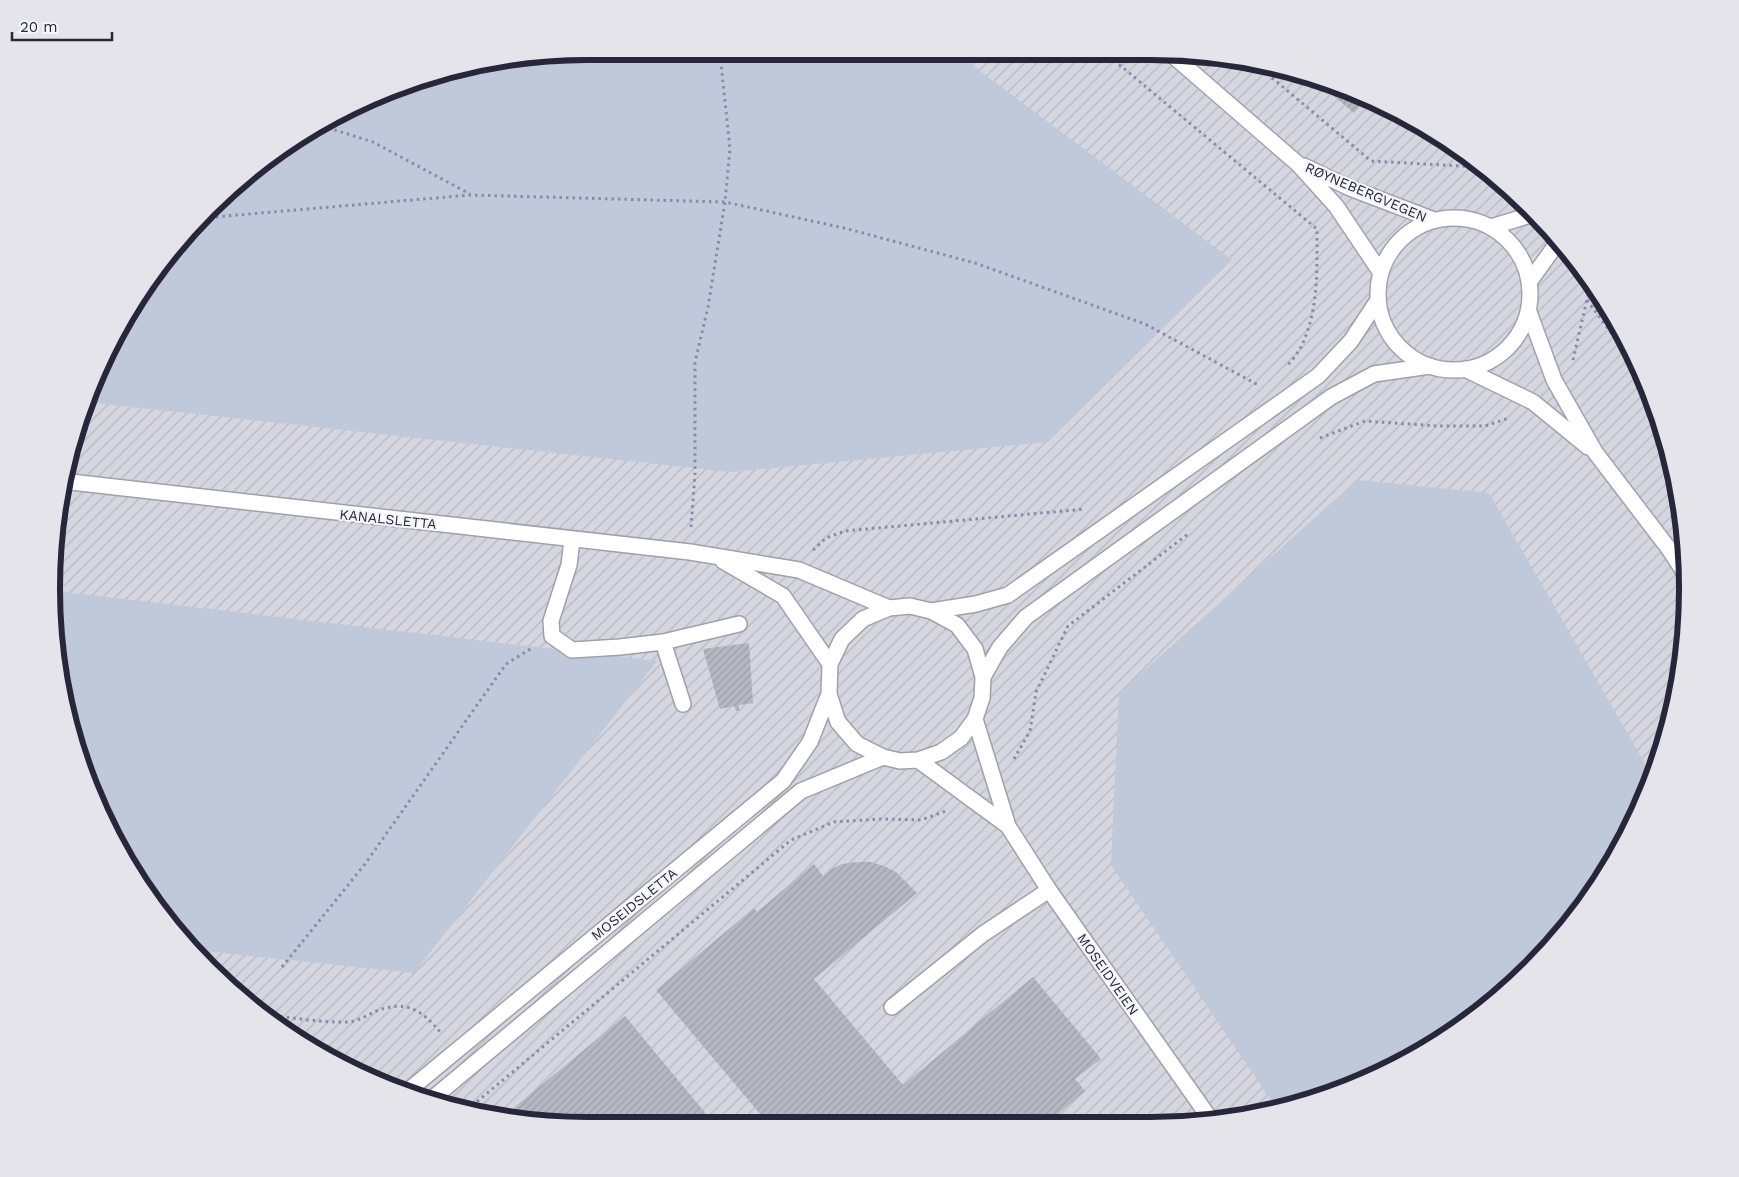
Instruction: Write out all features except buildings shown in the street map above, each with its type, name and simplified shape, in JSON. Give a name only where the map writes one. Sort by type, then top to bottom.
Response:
[{"type":"street","name":"RØYNEBERGVEGEN","points":[[1179,61],[1298,164],[1336,206],[1381,273]]},
{"type":"street","name":"RØYNEBERGVEGEN","points":[[1298,164],[1350,188],[1434,220]]},
{"type":"street","name":"RØYNEBERGVEGEN","points":[[1453,217],[1473,220],[1491,227],[1509,240],[1523,259],[1530,281],[1531,297],[1529,312],[1520,333],[1506,350],[1487,363],[1465,369],[1447,370],[1430,366],[1410,356],[1394,340],[1383,322],[1378,300],[1381,273],[1388,255],[1400,239],[1416,228],[1434,220],[1453,217]]},
{"type":"street","points":[[1491,227],[1526,217]]},
{"type":"street","points":[[1530,281],[1554,247]]},
{"type":"street","points":[[931,611],[976,604],[1008,595],[1318,376],[1351,341],[1378,300]]},
{"type":"street","name":"RØYNEBERGVEGEN","points":[[1529,312],[1554,380],[1595,452],[1678,564]]},
{"type":"street","points":[[983,677],[1000,647],[1026,617],[1331,397],[1374,374],[1430,366]]},
{"type":"street","name":"RØYNEBERGVEGEN","points":[[1465,369],[1533,402],[1595,452]]},
{"type":"street","name":"KANALSLETTA","points":[[70,483],[690,552],[799,570],[888,608]]},
{"type":"street","points":[[572,540],[569,565],[551,621],[552,636],[572,650],[663,642],[739,624]]},
{"type":"street","points":[[713,556],[783,596],[830,664]]},
{"type":"street","points":[[910,606],[931,611],[957,626],[975,649],[983,677],[982,698],[975,719],[961,738],[941,752],[918,760],[900,761],[883,757],[857,744],[838,722],[829,694],[830,664],[842,639],[862,619],[888,608],[910,606]]},
{"type":"street","points":[[663,642],[683,704]]},
{"type":"street","name":"MOSEIDSLETTA","points":[[413,1087],[783,780],[810,742],[829,694]]},
{"type":"street","points":[[975,719],[1008,826]]},
{"type":"street","name":"MOSEIDSLETTA","points":[[437,1095],[801,791],[883,757]]},
{"type":"street","points":[[918,760],[1008,826]]},
{"type":"street","name":"MOSEIDVEIEN","points":[[1008,826],[1049,890],[1206,1113]]},
{"type":"street","points":[[892,1007],[983,934],[1049,890]]},
{"type":"path","points":[[690,552],[695,474],[695,362],[708,307],[725,202],[730,149],[721,60]]},
{"type":"path","points":[[1114,60],[1318,229],[1316,293],[1311,318],[1300,349],[1282,373]]},
{"type":"path","points":[[1266,73],[1370,161],[1468,166]]},
{"type":"path","points":[[329,128],[373,142],[470,195]]},
{"type":"path","points":[[213,217],[470,195],[725,202],[844,228],[975,263],[1145,324],[1262,388],[1254,393]]},
{"type":"path","points":[[1572,364],[1589,293]]},
{"type":"path","points":[[1587,300],[1616,340]]},
{"type":"path","points":[[1315,440],[1365,421],[1438,426],[1485,426],[1510,417]]},
{"type":"path","points":[[811,551],[826,538],[845,530],[1092,509]]},
{"type":"path","points":[[1012,763],[1030,731],[1036,692],[1068,626],[1194,529]]},
{"type":"path","points":[[282,967],[365,864],[506,664],[552,636]]},
{"type":"path","points":[[474,1104],[791,840],[834,822],[881,819],[921,820],[949,810]]},
{"type":"path","points":[[278,1016],[352,1022],[381,1009],[403,1007],[416,1010],[424,1015],[441,1034]]},
{"type":"shaded area","points":[[588,60],[965,60],[1232,260],[1048,442],[730,472],[94,403],[100,386],[131,324],[169,267],[215,215],[267,169],[324,131],[386,100],[452,78],[485,70],[520,65]]},
{"type":"shaded area","points":[[1150,60],[1185,61],[1219,65],[1254,70],[1287,78],[1353,100],[1415,131],[1444,149],[1499,191],[1548,240],[1570,267],[1608,324],[1624,355],[1639,386],[1661,452],[1669,485],[1678,554],[1678,623],[1674,657],[1669,692],[1651,758],[1639,791],[1608,853],[1570,910],[1548,937],[1499,986],[1472,1008],[1415,1046],[1384,1062],[1353,1077],[1287,1099],[1254,1107],[1185,1116],[588,1117],[520,1112],[485,1107],[452,1099],[386,1077],[324,1046],[295,1028],[240,986],[191,937],[149,882],[131,853],[100,791],[78,725],[70,692],[61,623],[61,554],[70,485],[88,419],[100,386],[131,324],[169,267],[215,215],[267,169],[324,131],[386,100],[452,78],[485,70],[554,61]]},
{"type":"shaded area","points":[[1357,480],[1489,493],[1647,768],[1624,822],[1590,882],[1548,937],[1499,986],[1444,1028],[1384,1062],[1353,1077],[1320,1089],[1273,1102],[1111,865],[1119,693]]},
{"type":"shaded area","points":[[60,592],[657,661],[414,973],[204,951],[191,937],[149,882],[131,853],[100,791],[78,725],[70,692],[61,623]]}]
